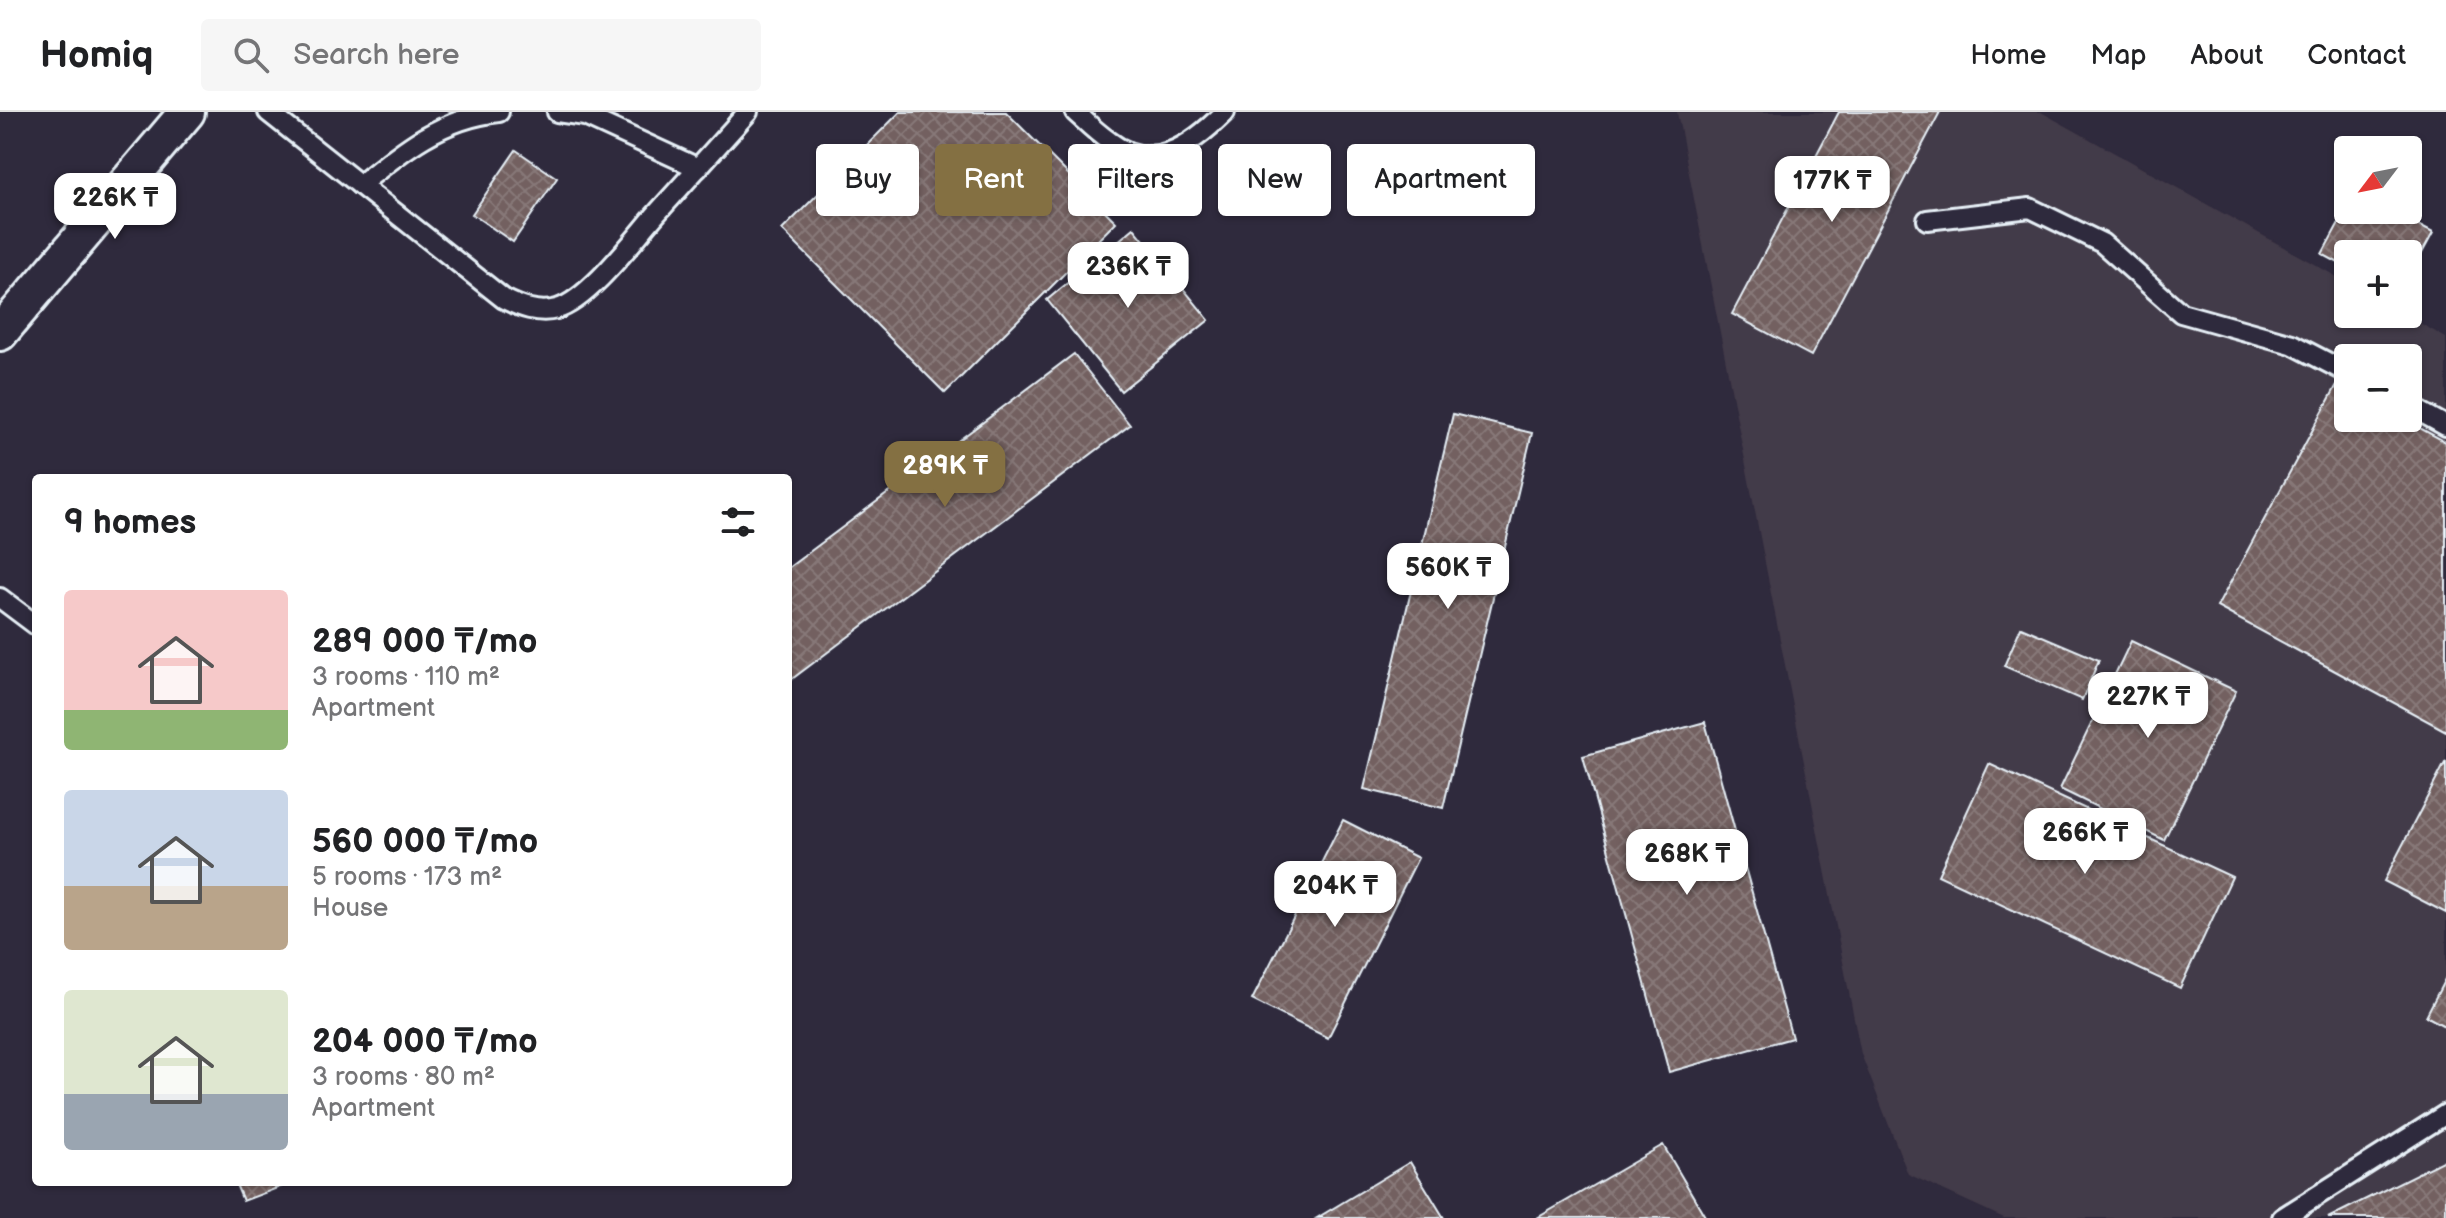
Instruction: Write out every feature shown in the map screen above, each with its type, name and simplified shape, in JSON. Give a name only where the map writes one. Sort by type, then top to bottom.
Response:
[{"type":"street","points":[[0,333],[187,112]]},
{"type":"lane","points":[[268,112],[504,299],[535,310],[555,310],[572,302],[602,276],[748,112]]},
{"type":"lane","points":[[360,185],[406,146],[443,127],[480,114],[499,112]]},
{"type":"lane","points":[[557,112],[585,116],[698,168]]},
{"type":"lane","points":[[1075,112],[1111,144],[1141,155],[1165,154],[1186,146],[1225,112]]},
{"type":"lane","points":[[1927,220],[2030,208],[2102,243],[2181,313],[2292,344],[2334,366]]},
{"type":"lane","points":[[2422,413],[2446,426]]},
{"type":"lane","points":[[0,598],[32,622]]},
{"type":"lane","points":[[2282,1218],[2446,1114]]},
{"type":"shaded area","points":[[1677,112],[2041,112],[2334,275],[2334,328],[2422,328],[2422,324],[2446,338],[2446,1218],[2004,1218],[1908,1174],[1861,1054]]},
{"type":"building","points":[[900,112],[1006,112],[1038,144],[935,144],[935,216],[1052,216],[1052,158],[1068,174],[1068,216],[1110,216],[1116,222],[945,393],[782,230],[816,196],[816,216],[919,216],[919,144],[868,144]]},
{"type":"building","points":[[1839,112],[1940,112],[1811,356],[1732,314]]},
{"type":"building","points":[[516,150],[557,178],[513,242],[472,214]]},
{"type":"building","points":[[2338,224],[2416,224],[2433,233],[2422,253],[2422,240],[2334,240],[2334,260],[2322,254]]},
{"type":"building","points":[[1134,228],[1209,320],[1121,391],[1047,300]]},
{"type":"building","points":[[1074,354],[1130,425],[792,679],[792,565]]},
{"type":"building","points":[[2334,390],[2334,432],[2422,432],[2422,429],[2446,442],[2446,731],[2217,607]]},
{"type":"building","points":[[1453,414],[1532,433],[1443,808],[1364,789]]},
{"type":"building","points":[[2021,627],[2099,660],[2082,700],[2004,666]]},
{"type":"building","points":[[2131,641],[2236,691],[2164,840],[2060,789]]},
{"type":"building","points":[[1705,722],[1792,1038],[1669,1072],[1583,756]]},
{"type":"building","points":[[2446,761],[2446,913],[2384,881]]},
{"type":"building","points":[[1989,764],[2232,877],[2180,988],[1938,875]]},
{"type":"building","points":[[1343,820],[1418,858],[1328,1038],[1252,1000]]},
{"type":"building","points":[[2446,977],[2446,1027],[2426,1016]]},
{"type":"building","points":[[1663,1145],[1706,1218],[1537,1218]]},
{"type":"building","points":[[2446,1159],[2446,1218],[2328,1218]]},
{"type":"building","points":[[1410,1162],[1444,1218],[1317,1218]]},
{"type":"building","points":[[237,1186],[282,1186],[243,1201]]}]
